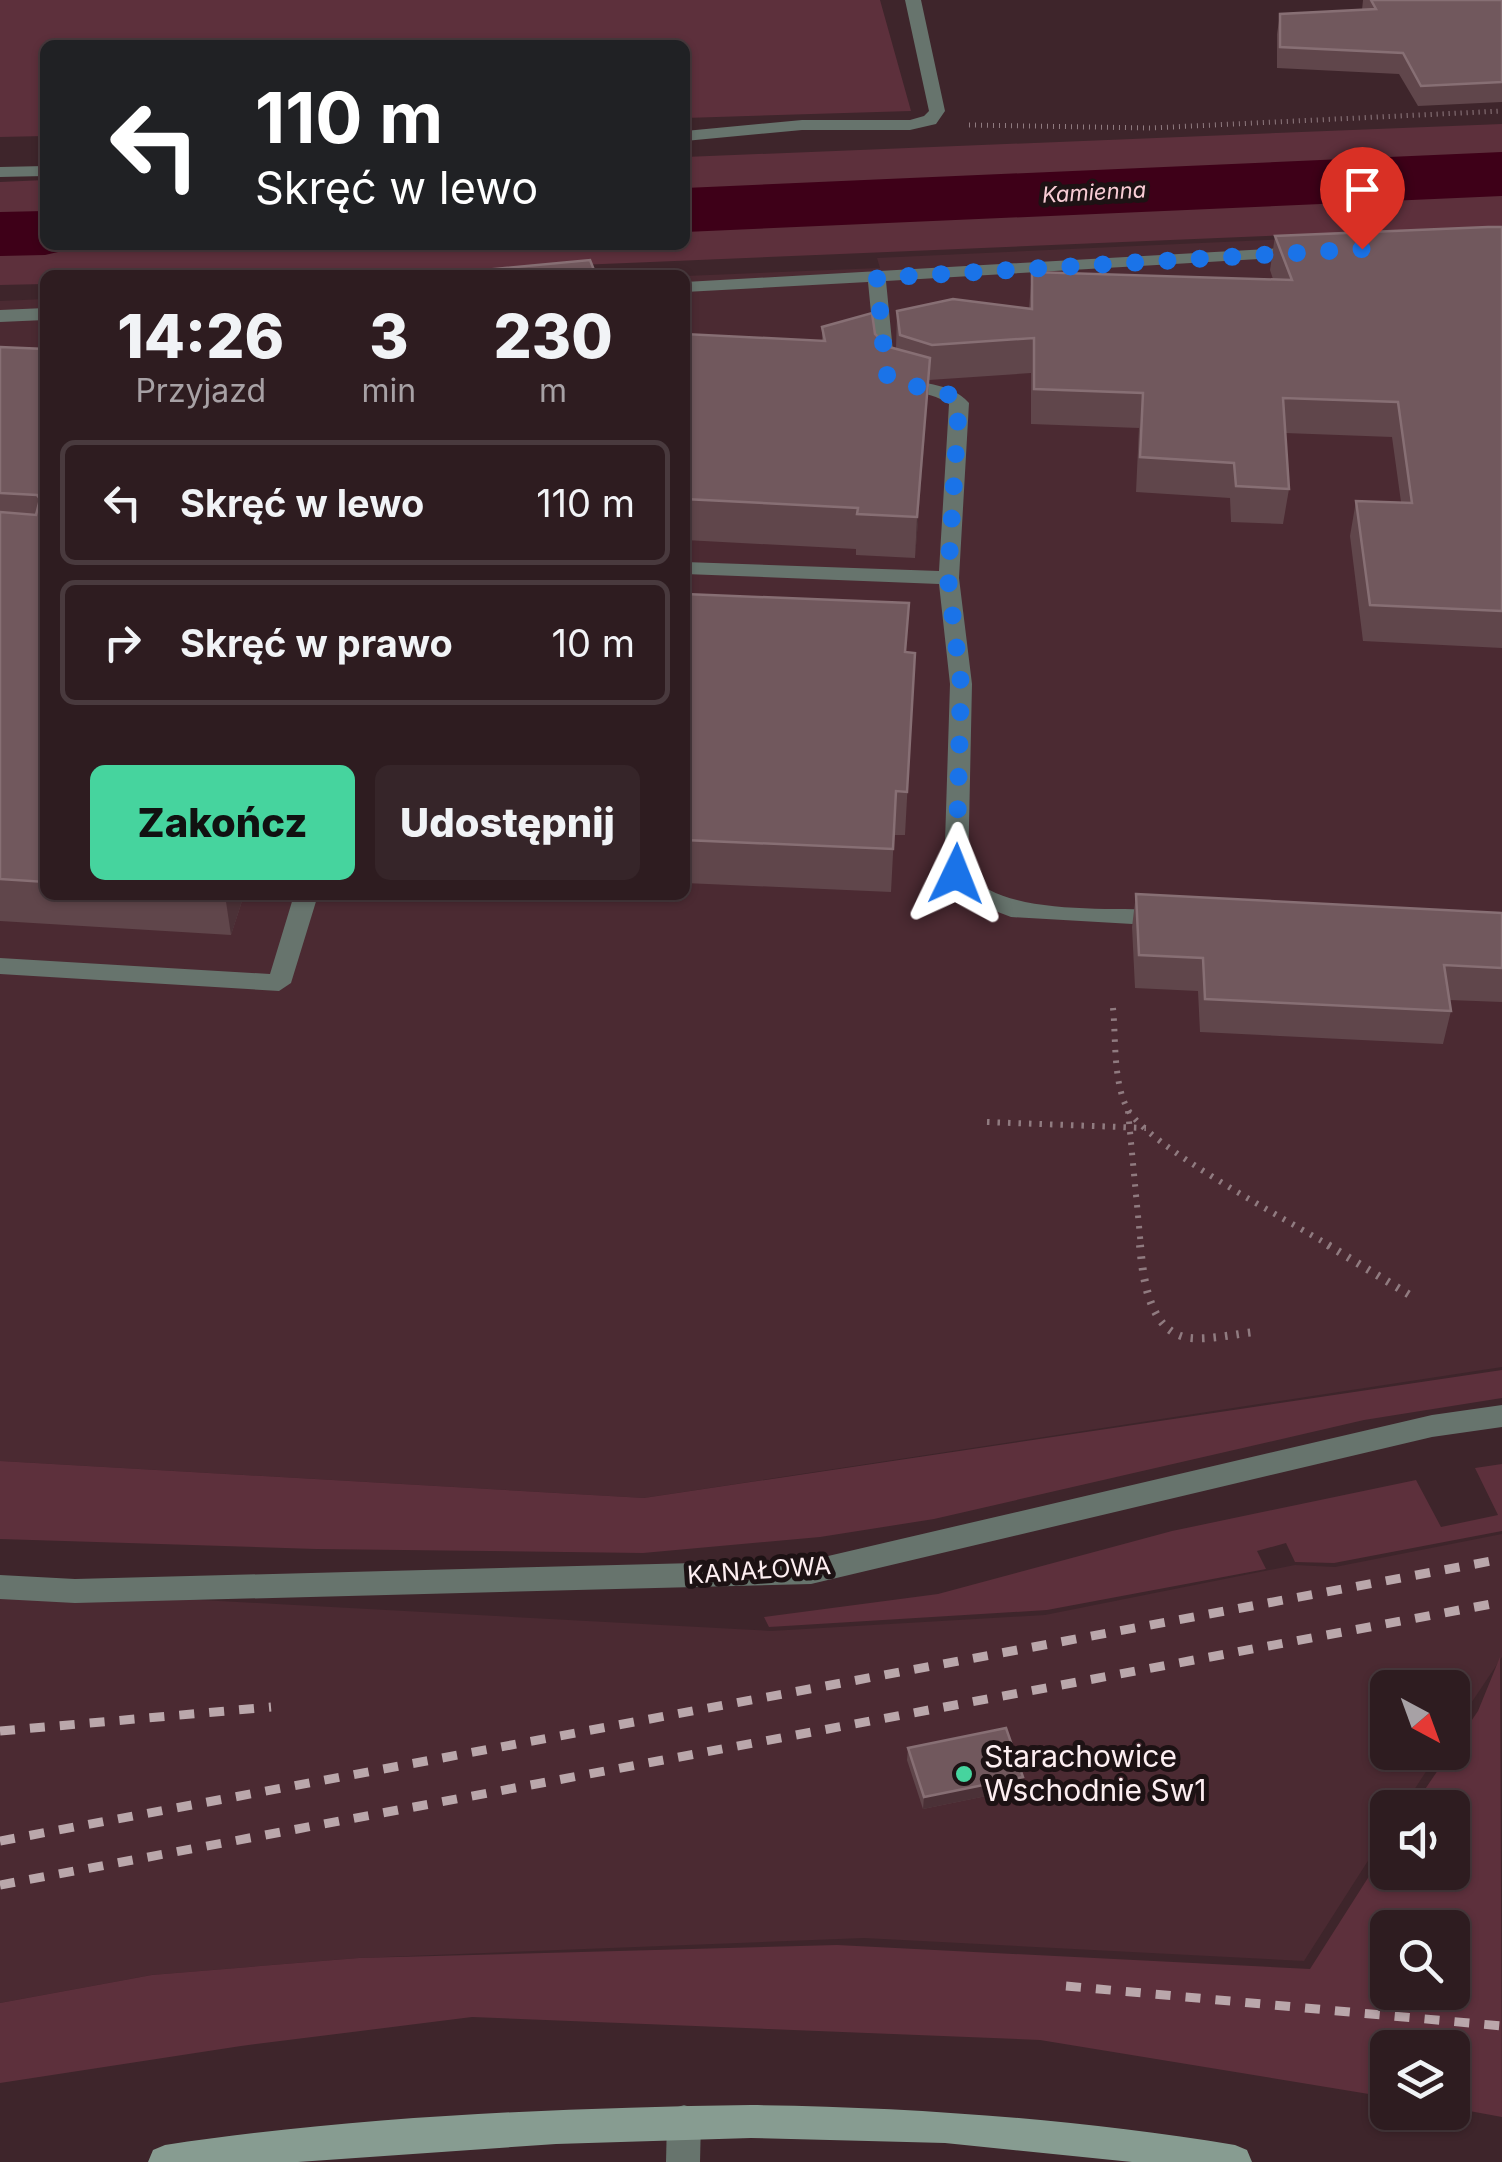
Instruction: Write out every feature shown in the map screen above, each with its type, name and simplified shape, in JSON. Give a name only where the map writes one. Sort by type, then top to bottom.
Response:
[{"type":"street","points":[[690,136],[787,126],[923,123],[936,111],[913,0]]},
{"type":"street","points":[[0,172],[40,171]]},
{"type":"street","points":[[690,287],[1313,251]]},
{"type":"street","points":[[877,278],[886,374],[912,388],[943,392],[959,403],[948,578],[961,684],[956,874],[972,894],[1011,910],[1196,919]]},
{"type":"street","points":[[0,316],[40,314]]},
{"type":"street","points":[[690,568],[948,578]]},
{"type":"street","points":[[0,966],[279,984],[304,900]]},
{"type":"street","name":"KANAŁOWA","points":[[0,1587],[74,1591],[811,1572],[1432,1426],[1502,1416]]},
{"type":"street","points":[[165,2162],[247,2148],[684,2120],[932,2124],[1156,2147],[1236,2162]]},
{"type":"street","points":[[683,2162],[684,2120]]},
{"type":"path","points":[[923,123],[1151,128],[1502,111]]},
{"type":"path","points":[[1113,1008],[1122,1092],[1130,1126],[1145,1295],[1167,1325],[1188,1338],[1255,1332]]},
{"type":"path","points":[[1128,1110],[1158,1141],[1414,1297]]},
{"type":"path","points":[[987,1122],[1146,1128]]},
{"type":"shaded area","points":[[0,0],[880,0],[911,111],[690,118],[690,40],[40,40],[40,136],[0,137]]},
{"type":"shaded area","points":[[1502,124],[1502,226],[462,270],[40,270],[40,284],[0,285],[0,182],[40,180],[40,250],[690,250],[690,157]]},
{"type":"shaded area","points":[[1502,229],[1502,1367],[644,1498],[0,1461],[0,301],[40,299],[40,900],[690,900],[690,276],[880,268],[877,258]]},
{"type":"shaded area","points":[[1502,1370],[1502,1398],[1364,1420],[934,1519],[820,1537],[643,1553],[316,1549],[0,1539],[0,1461],[644,1498]]},
{"type":"shaded area","points":[[1502,1464],[1502,1531],[1334,1563],[1295,1562],[1286,1543],[1257,1551],[1266,1569],[1047,1610],[769,1627],[764,1617],[938,1594],[1172,1531],[1416,1480],[1441,1527],[1498,1515],[1475,1468]]},
{"type":"shaded area","points":[[1502,1534],[1502,1657],[1470,1705],[1470,1670],[1370,1670],[1370,1770],[1427,1770],[1414,1790],[1370,1790],[1370,1858],[1304,1961],[864,1938],[359,1958],[152,1975],[0,2003],[0,1589],[771,1631],[1045,1615],[1295,1565],[1335,1567]]},
{"type":"shaded area","points":[[1500,1657],[1502,2117],[1470,2111],[1470,2030],[1370,2030],[1370,2094],[1040,2040],[472,2017],[241,2046],[0,2083],[0,2003],[152,1975],[359,1958],[837,1945],[1310,1969],[1370,1875],[1370,1890],[1470,1890],[1470,1790],[1425,1790],[1438,1770],[1470,1770],[1470,1723]]},
{"type":"building","points":[[1371,0],[1502,0],[1502,82],[1421,86],[1403,53],[1280,47],[1280,14],[1376,9]]},
{"type":"building","points":[[1502,227],[1502,611],[1370,605],[1356,501],[1412,503],[1398,402],[1283,398],[1289,489],[1236,486],[1234,463],[1140,457],[1143,393],[1034,389],[1034,338],[932,345],[900,335],[897,311],[953,299],[1032,309],[1032,272],[1292,280],[1275,236]]},
{"type":"building","points":[[590,260],[594,270],[485,270]]},
{"type":"building","points":[[872,313],[875,334],[884,343],[878,344],[930,358],[917,517],[857,514],[858,508],[690,499],[690,334],[825,341],[822,327]]},
{"type":"building","points":[[0,347],[40,349],[40,499],[37,495],[0,493]]},
{"type":"building","points":[[40,499],[40,882],[0,879],[0,512],[36,515]]},
{"type":"building","points":[[690,594],[909,603],[905,652],[915,653],[907,792],[896,791],[893,849],[690,840]]},
{"type":"building","points":[[1136,894],[1502,913],[1502,968],[1444,965],[1451,1011],[1205,999],[1203,958],[1139,955]]},
{"type":"building","name":"Starachowice Wschodnie Sw1","points":[[1006,1728],[1023,1777],[924,1797],[908,1748]]},
{"type":"waterway","name":"Kamienna","points":[[690,210],[1502,174]]},
{"type":"waterway","name":"Kamienna","points":[[0,234],[40,233]]},
{"type":"railway","points":[[0,1841],[1502,1559]]},
{"type":"railway","points":[[0,1885],[1502,1602]]},
{"type":"railway","points":[[0,1731],[271,1707]]},
{"type":"railway","points":[[1066,1986],[1502,2026]]},
{"type":"place","name":"Starachowice Wschodnie Sw1","points":[[964,1774]]},
{"type":"route","points":[[956,874],[961,684],[948,578],[959,403],[943,392],[896,383],[886,374],[877,278],[1362,249]]}]
